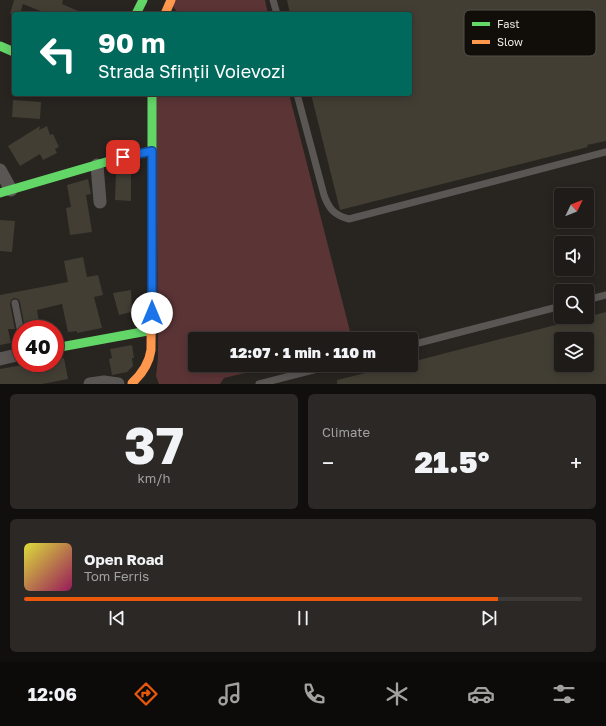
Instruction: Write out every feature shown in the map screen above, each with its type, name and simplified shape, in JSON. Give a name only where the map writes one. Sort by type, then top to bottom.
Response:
[{"type":"street","points":[[140,12],[143,0]]},
{"type":"street","points":[[166,12],[172,0]]},
{"type":"street","points":[[0,46],[12,51]]},
{"type":"street","points":[[152,96],[153,334],[155,368]]},
{"type":"street","points":[[0,170],[6,192],[97,165],[152,151]]},
{"type":"street","points":[[97,165],[100,202]]},
{"type":"street","points":[[64,347],[153,334]]},
{"type":"street","points":[[131,383],[143,373],[147,366],[151,353],[153,334]]},
{"type":"street","points":[[0,358],[12,356]]},
{"type":"street","points":[[90,384],[110,382],[118,384]]},
{"type":"street","points":[[131,383],[142,384]]},
{"type":"lane","points":[[273,0],[276,12]]},
{"type":"lane","points":[[299,96],[327,204],[340,216],[349,218],[606,152]]},
{"type":"lane","points":[[594,298],[606,295]]},
{"type":"lane","points":[[16,303],[19,320]]},
{"type":"lane","points":[[418,343],[554,308]]},
{"type":"lane","points":[[259,384],[306,372]]},
{"type":"shaded area","points":[[168,0],[265,0],[268,12],[177,12]]},
{"type":"shaded area","points":[[156,96],[290,96],[350,332],[188,332],[188,372],[249,372],[224,378],[220,384],[159,384],[156,376],[158,358]]},
{"type":"building","points":[[14,0],[63,0],[62,4],[80,12],[43,12],[23,4],[21,12],[12,12],[12,14],[10,14]]},
{"type":"building","points":[[287,0],[606,0],[606,141],[587,145],[588,147],[340,210],[312,96],[412,96],[412,12],[290,12]]},
{"type":"building","points":[[13,100],[41,102],[40,119],[12,117]]},
{"type":"building","points":[[40,126],[39,130],[47,126],[50,135],[53,134],[59,147],[55,149],[57,153],[43,160],[40,154],[20,166],[8,146]]},
{"type":"building","points":[[116,173],[131,173],[131,201],[115,200]]},
{"type":"building","points":[[88,179],[91,194],[86,195],[92,232],[70,235],[66,208],[71,207],[67,185]]},
{"type":"building","points":[[0,220],[15,221],[12,252],[0,251]]},
{"type":"building","points":[[83,257],[87,277],[98,275],[103,295],[94,297],[102,328],[77,333],[77,331],[68,332],[62,304],[37,310],[39,320],[23,320],[20,302],[18,299],[14,298],[11,300],[10,304],[13,320],[12,329],[8,329],[11,343],[0,345],[0,295],[68,282],[64,261]]},
{"type":"building","points":[[131,290],[132,312],[119,315],[113,293]]},
{"type":"building","points":[[606,312],[606,384],[337,384],[337,380],[370,372],[418,372],[418,360],[559,324],[594,324],[594,315]]},
{"type":"building","points":[[132,345],[134,358],[132,358],[133,366],[127,372],[112,375],[109,359],[112,358],[110,349]]},
{"type":"building","points":[[64,358],[68,379],[42,384],[0,384],[0,369],[12,367],[12,372],[64,372]]},
{"type":"traffic: fast","points":[[137,12],[143,0]]},
{"type":"traffic: fast","points":[[0,46],[12,51]]},
{"type":"traffic: fast","points":[[152,96],[152,236]]},
{"type":"traffic: fast","points":[[0,193],[123,157],[152,151]]},
{"type":"traffic: fast","points":[[64,346],[153,330]]},
{"type":"traffic: slow","points":[[166,12],[171,0]]},
{"type":"traffic: slow","points":[[132,383],[139,376],[149,360],[151,350],[152,236]]},
{"type":"route","points":[[123,157],[152,151],[152,313]]}]
